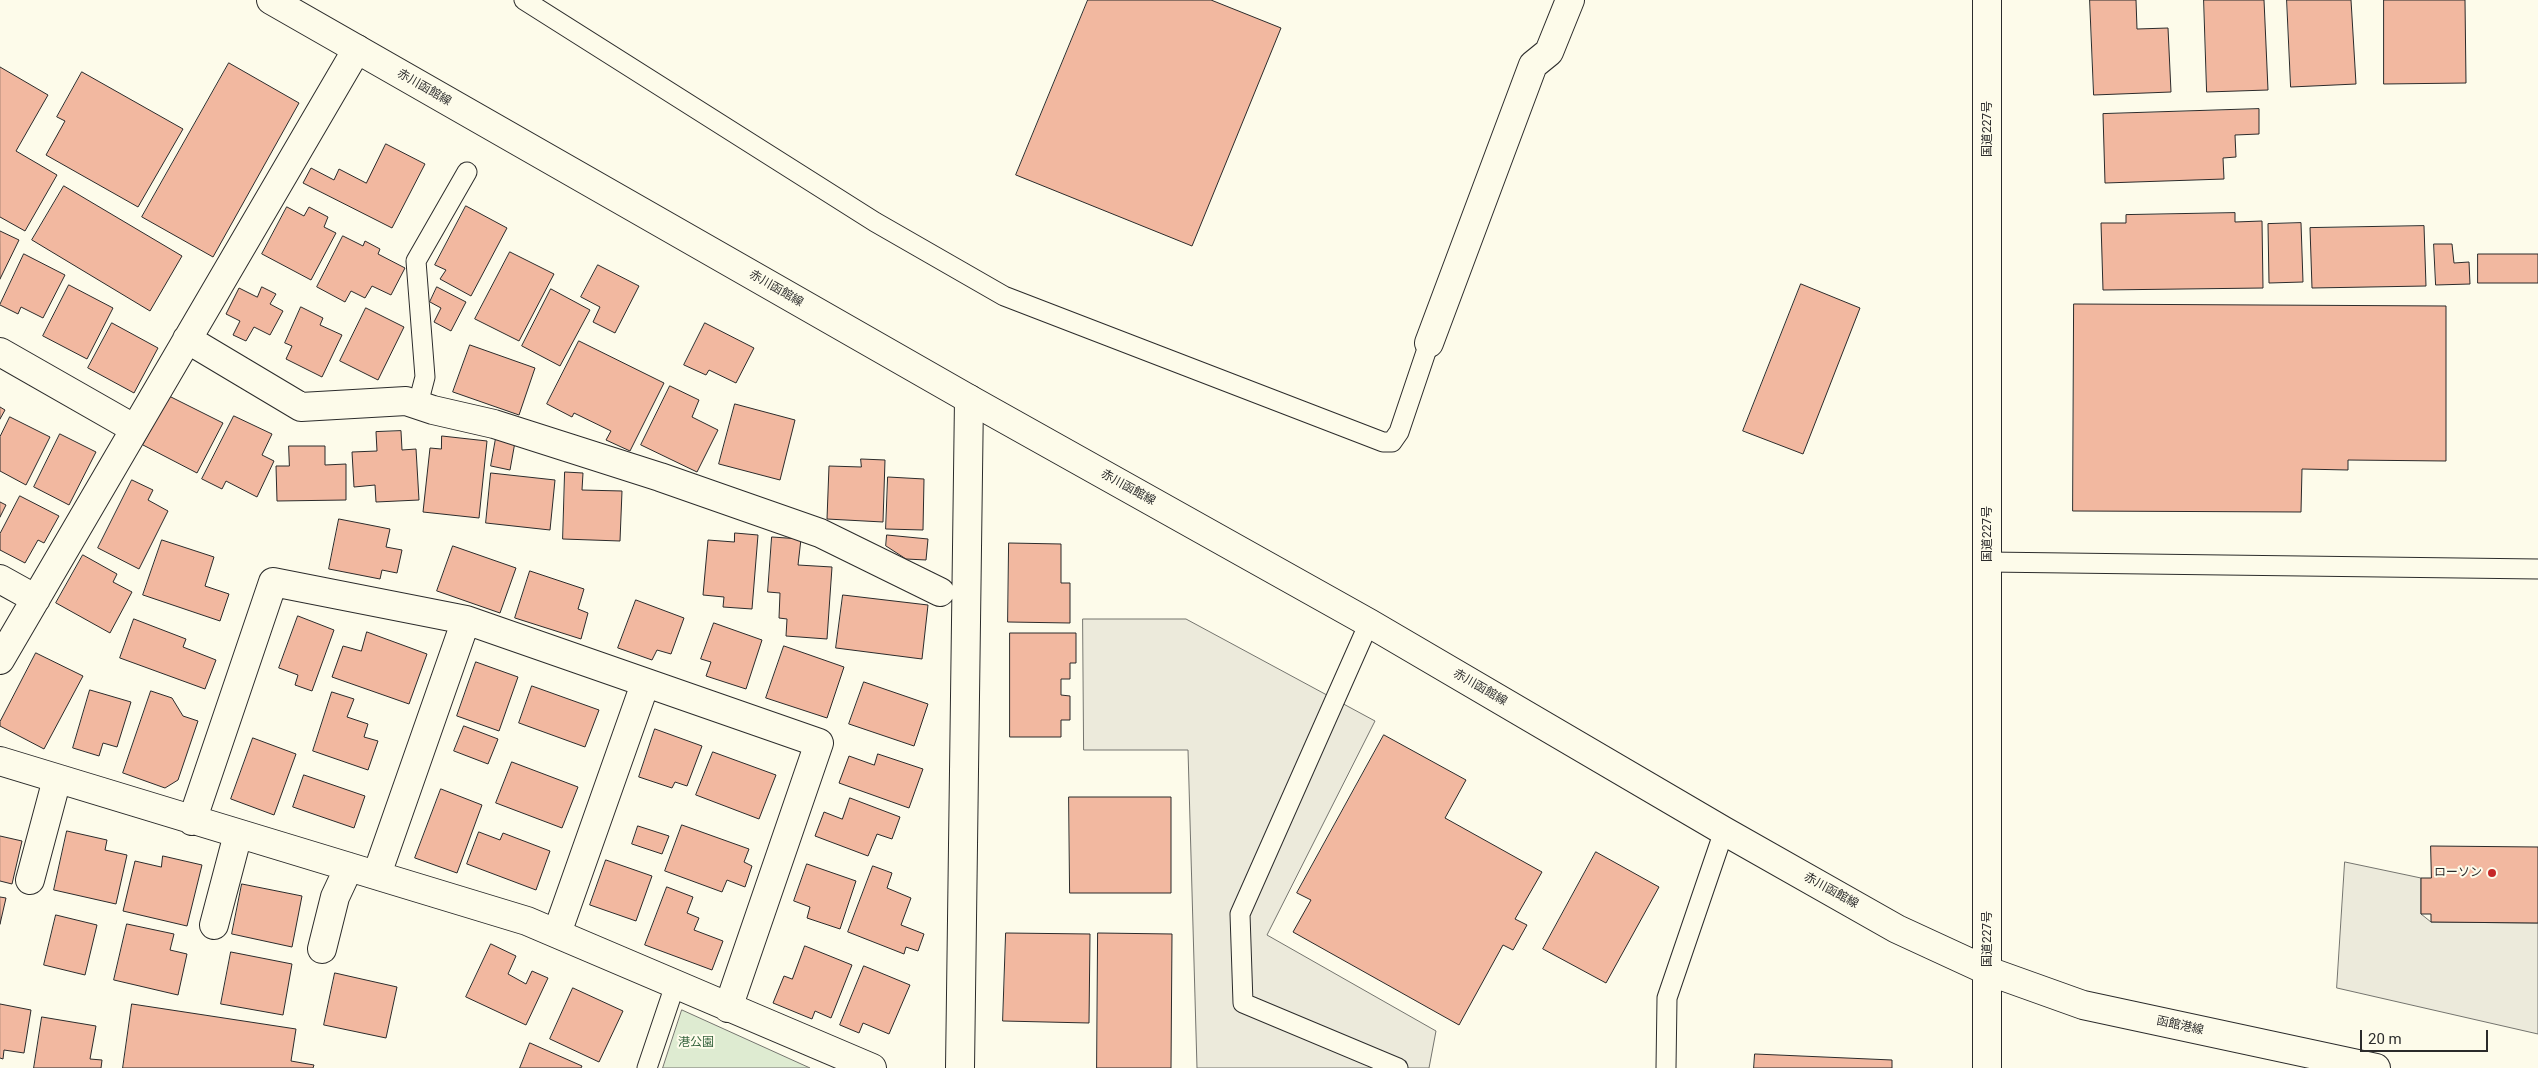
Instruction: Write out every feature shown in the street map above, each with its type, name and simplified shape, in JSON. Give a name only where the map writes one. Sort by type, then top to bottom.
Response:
[{"type":"main road","name":"赤川函館線","points":[[271,0],[969,399],[1369,623],[1724,831],[1897,929],[1988,970]]},
{"type":"main road","points":[[1429,343],[1533,65],[1549,52],[1570,0]]},
{"type":"main road","name":"国道227号","points":[[1987,0],[1988,1068]]},
{"type":"main road","points":[[0,660],[357,49]]},
{"type":"main road","points":[[186,339],[301,407],[406,401],[433,410],[494,424],[605,459],[820,532],[940,592]]},
{"type":"main road","points":[[0,352],[135,429]]},
{"type":"main road","points":[[960,1068],[969,399]]},
{"type":"main road","points":[[0,579],[36,599]]},
{"type":"main road","points":[[192,821],[273,582],[466,620],[645,684],[819,742],[728,1008]]},
{"type":"main road","points":[[377,874],[466,620]]},
{"type":"main road","points":[[557,933],[645,684]]},
{"type":"main road","points":[[0,761],[192,821],[377,874],[527,921],[675,986],[872,1068]]},
{"type":"main road","points":[[30,880],[57,779]]},
{"type":"main road","points":[[214,925],[238,834]]},
{"type":"main road","points":[[322,949],[335,897],[350,867]]},
{"type":"main road","name":"函館港線","points":[[1988,970],[2083,1004],[2376,1068]]},
{"type":"lane","points":[[524,0],[875,222],[1004,296],[1374,438],[1392,442],[1399,432],[1429,343]]},
{"type":"lane","points":[[418,404],[425,378],[416,261],[467,172]]},
{"type":"lane","points":[[1988,562],[2538,569]]},
{"type":"lane","points":[[1369,623],[1240,914],[1243,1003],[1398,1068]]},
{"type":"lane","points":[[1666,1068],[1668,998],[1724,831]]},
{"type":"lane","points":[[646,1068],[675,986]]},
{"type":"green space","name":"港公園","points":[[682,1010],[810,1068],[663,1068]]},
{"type":"shaded area","points":[[1083,619],[1186,619],[1375,721],[1267,935],[1436,1031],[1429,1068],[1197,1068],[1188,750],[1084,750]]},
{"type":"shaded area","points":[[2345,862],[2421,878],[2421,914],[2431,922],[2538,923],[2538,1034],[2337,988]]},
{"type":"building","points":[[1088,0],[1211,0],[1281,28],[1192,246],[1016,175]]},
{"type":"building","points":[[2090,0],[2136,0],[2137,29],[2168,28],[2171,92],[2094,95]]},
{"type":"building","points":[[2204,0],[2264,0],[2268,90],[2207,92]]},
{"type":"building","points":[[2287,0],[2351,0],[2356,84],[2291,87]]},
{"type":"building","points":[[2384,0],[2465,0],[2466,83],[2384,84]]},
{"type":"building","points":[[229,63],[299,103],[213,257],[142,217]]},
{"type":"building","points":[[0,67],[48,95],[16,151],[57,175],[25,231],[0,217]]},
{"type":"building","points":[[82,72],[183,129],[138,207],[46,155],[65,121],[57,117]]},
{"type":"building","points":[[2259,109],[2259,134],[2235,135],[2236,157],[2223,158],[2224,179],[2105,183],[2103,114]]},
{"type":"building","points":[[386,144],[425,164],[392,228],[303,183],[311,168],[334,180],[339,169],[366,183]]},
{"type":"building","points":[[64,186],[182,256],[150,311],[32,240]]},
{"type":"building","points":[[466,206],[507,228],[471,296],[440,279],[446,270],[435,265]]},
{"type":"building","points":[[287,207],[304,216],[309,207],[328,217],[324,227],[336,233],[311,280],[262,254]]},
{"type":"building","points":[[2235,213],[2235,222],[2262,221],[2263,288],[2103,290],[2101,223],[2126,223],[2126,215]]},
{"type":"building","points":[[2301,223],[2303,282],[2269,283],[2268,224]]},
{"type":"building","points":[[2424,226],[2426,286],[2312,288],[2310,228]]},
{"type":"building","points":[[0,231],[19,240],[0,279]]},
{"type":"building","points":[[343,236],[363,246],[365,241],[380,249],[378,254],[405,268],[391,295],[372,286],[365,298],[351,291],[345,302],[317,287]]},
{"type":"building","points":[[2434,244],[2452,244],[2454,263],[2469,262],[2470,284],[2436,285]]},
{"type":"building","points":[[510,252],[554,274],[519,341],[475,319]]},
{"type":"building","points":[[24,254],[65,275],[43,318],[21,307],[18,314],[0,305]]},
{"type":"building","points":[[2478,254],[2538,254],[2538,283],[2478,283]]},
{"type":"building","points":[[598,265],[639,286],[615,333],[593,322],[600,307],[581,297]]},
{"type":"building","points":[[1801,284],[1860,308],[1803,454],[1743,431]]},
{"type":"building","points":[[69,285],[113,308],[87,359],[43,336]]},
{"type":"building","points":[[262,287],[276,294],[270,304],[283,311],[270,335],[254,327],[246,341],[233,335],[240,321],[226,314],[239,288],[257,297]]},
{"type":"building","points":[[437,287],[466,302],[451,331],[434,322],[441,308],[430,302]]},
{"type":"building","points":[[551,289],[590,310],[560,366],[522,346]]},
{"type":"building","points":[[2074,304],[2446,306],[2446,461],[2348,460],[2348,470],[2302,469],[2301,512],[2073,511]]},
{"type":"building","points":[[301,307],[323,318],[320,325],[342,335],[322,377],[286,359],[292,346],[285,343]]},
{"type":"building","points":[[366,308],[404,327],[378,380],[340,361]]},
{"type":"building","points":[[112,323],[158,348],[134,393],[88,368]]},
{"type":"building","points":[[705,323],[754,348],[736,383],[709,370],[706,375],[684,365]]},
{"type":"building","points":[[579,341],[664,383],[630,451],[606,440],[611,431],[574,413],[572,417],[547,404]]},
{"type":"building","points":[[470,345],[535,368],[519,415],[453,392]]},
{"type":"building","points":[[670,386],[699,400],[692,417],[718,430],[697,472],[641,445]]},
{"type":"building","points":[[169,396],[223,423],[197,473],[143,445]]},
{"type":"building","points":[[735,404],[795,420],[780,480],[719,464]]},
{"type":"building","points":[[0,407],[5,410],[0,419]]},
{"type":"building","points":[[234,416],[272,434],[262,455],[274,461],[257,497],[226,481],[222,489],[202,479]]},
{"type":"building","points":[[10,417],[50,437],[26,485],[0,471],[0,437]]},
{"type":"building","points":[[401,431],[402,450],[416,449],[419,500],[376,502],[375,485],[354,487],[352,452],[377,451],[376,432]]},
{"type":"building","points":[[60,434],[96,452],[69,505],[34,487]]},
{"type":"building","points":[[442,436],[487,441],[479,518],[423,512],[430,448],[441,449]]},
{"type":"building","points":[[496,438],[515,442],[510,470],[491,466]]},
{"type":"building","points":[[289,446],[325,446],[325,465],[346,464],[346,500],[277,501],[276,466],[289,466]]},
{"type":"building","points":[[861,459],[885,460],[883,522],[827,519],[829,466],[861,467]]},
{"type":"building","points":[[565,472],[583,473],[582,490],[622,491],[620,541],[563,539]]},
{"type":"building","points":[[491,473],[555,480],[550,530],[486,523]]},
{"type":"building","points":[[888,477],[924,479],[923,530],[886,529]]},
{"type":"building","points":[[132,480],[153,490],[148,500],[168,511],[139,569],[98,548]]},
{"type":"building","points":[[20,496],[59,516],[44,543],[38,540],[25,563],[0,550],[0,534]]},
{"type":"building","points":[[0,502],[6,505],[0,517]]},
{"type":"building","points":[[339,519],[390,529],[386,547],[402,550],[397,573],[382,570],[380,579],[329,569]]},
{"type":"building","points":[[735,533],[758,535],[752,609],[723,607],[724,597],[703,595],[708,540],[734,542]]},
{"type":"building","points":[[887,535],[928,539],[926,560],[906,559],[886,546]]},
{"type":"building","points":[[772,537],[801,539],[798,565],[832,567],[827,639],[786,636],[787,619],[779,618],[780,593],[768,592]]},
{"type":"building","points":[[162,540],[214,557],[205,586],[229,594],[220,621],[143,595]]},
{"type":"building","points":[[1009,543],[1061,544],[1061,583],[1070,583],[1070,623],[1008,622]]},
{"type":"building","points":[[453,546],[516,568],[500,613],[437,591]]},
{"type":"building","points":[[83,555],[117,574],[113,582],[132,592],[110,633],[56,603]]},
{"type":"building","points":[[530,571],[584,589],[578,609],[588,613],[581,639],[515,618]]},
{"type":"building","points":[[843,595],[928,605],[922,659],[836,648]]},
{"type":"building","points":[[636,600],[684,618],[671,654],[657,650],[652,660],[618,648]]},
{"type":"building","points":[[298,616],[334,630],[312,691],[295,685],[298,675],[279,668]]},
{"type":"building","points":[[134,619],[186,639],[183,647],[216,660],[205,689],[120,658]]},
{"type":"building","points":[[714,623],[762,640],[746,689],[706,676],[711,662],[701,659]]},
{"type":"building","points":[[367,632],[427,654],[409,704],[332,677],[343,646],[361,651]]},
{"type":"building","points":[[1010,633],[1076,633],[1076,663],[1070,663],[1070,679],[1061,679],[1061,695],[1070,696],[1070,720],[1061,720],[1061,737],[1010,737]]},
{"type":"building","points":[[784,646],[844,667],[827,718],[766,698]]},
{"type":"building","points":[[36,653],[83,676],[44,749],[0,726],[0,722]]},
{"type":"building","points":[[476,662],[518,677],[499,731],[457,716]]},
{"type":"building","points":[[864,682],[928,704],[914,746],[849,724]]},
{"type":"building","points":[[532,686],[599,710],[585,747],[519,723]]},
{"type":"building","points":[[90,690],[131,702],[117,747],[103,743],[99,756],[73,748]]},
{"type":"building","points":[[151,691],[172,698],[183,716],[198,721],[178,780],[165,788],[123,773]]},
{"type":"building","points":[[332,692],[354,699],[347,717],[368,724],[364,737],[378,741],[368,770],[313,751]]},
{"type":"building","points":[[464,726],[498,739],[488,764],[454,751]]},
{"type":"building","points":[[655,729],[702,746],[687,786],[675,782],[672,788],[639,777]]},
{"type":"building","points":[[1384,735],[1466,780],[1445,818],[1542,872],[1515,919],[1527,925],[1513,950],[1503,945],[1459,1025],[1293,932],[1311,900],[1297,893]]},
{"type":"building","points":[[253,738],[296,754],[274,815],[231,799]]},
{"type":"building","points":[[713,752],[776,775],[759,819],[696,795]]},
{"type":"building","points":[[878,754],[923,769],[909,808],[839,783],[849,756],[874,765]]},
{"type":"building","points":[[512,762],[578,787],[562,828],[496,803]]},
{"type":"building","points":[[304,775],[365,796],[354,828],[293,807]]},
{"type":"building","points":[[441,789],[482,805],[457,873],[415,858]]},
{"type":"building","points":[[1069,797],[1171,797],[1171,893],[1070,893]]},
{"type":"building","points":[[850,798],[900,817],[892,839],[877,834],[868,856],[815,836],[824,812],[842,819]]},
{"type":"building","points":[[682,825],[749,849],[744,862],[752,866],[745,887],[727,880],[722,892],[665,871]]},
{"type":"building","points":[[638,826],[669,836],[662,854],[632,844]]},
{"type":"building","points":[[67,831],[107,840],[105,850],[127,855],[116,904],[54,890]]},
{"type":"building","points":[[479,832],[500,840],[503,833],[550,851],[536,890],[467,864]]},
{"type":"building","points":[[0,836],[22,841],[12,884],[0,881]]},
{"type":"building","points":[[2431,846],[2538,847],[2538,923],[2431,922],[2431,914],[2421,914],[2421,878],[2431,878]]},
{"type":"building","points":[[1596,852],[1659,887],[1606,983],[1543,949]]},
{"type":"building","points":[[163,856],[202,865],[187,926],[123,911],[135,861],[161,867]]},
{"type":"building","points":[[606,860],[652,876],[636,921],[590,905]]},
{"type":"building","points":[[807,864],[856,881],[840,929],[807,918],[810,907],[794,901]]},
{"type":"building","points":[[873,866],[892,873],[887,888],[911,898],[901,925],[924,934],[918,951],[906,947],[904,954],[848,932]]},
{"type":"building","points":[[242,884],[302,896],[292,947],[232,934]]},
{"type":"building","points":[[667,887],[693,897],[687,913],[699,918],[694,930],[723,941],[712,970],[645,945]]},
{"type":"building","points":[[0,897],[6,898],[0,924]]},
{"type":"building","points":[[56,915],[97,925],[85,975],[44,965]]},
{"type":"building","points":[[127,924],[174,934],[170,950],[187,954],[178,995],[114,980]]},
{"type":"building","points":[[1006,933],[1090,934],[1089,1023],[1003,1021]]},
{"type":"building","points":[[1098,933],[1172,934],[1171,1068],[1097,1068]]},
{"type":"building","points":[[491,944],[516,956],[508,974],[526,984],[532,971],[548,978],[526,1025],[466,997]]},
{"type":"building","points":[[805,946],[852,965],[831,1018],[815,1011],[812,1019],[773,1003],[784,976],[792,979]]},
{"type":"building","points":[[231,952],[292,964],[283,1015],[221,1004]]},
{"type":"building","points":[[864,966],[910,985],[889,1034],[863,1023],[859,1033],[840,1025]]},
{"type":"building","points":[[335,973],[397,987],[386,1038],[324,1025]]},
{"type":"building","points":[[573,988],[623,1011],[599,1062],[550,1039]]},
{"type":"building","points":[[0,1004],[31,1010],[24,1053],[4,1050],[3,1059],[0,1058]]},
{"type":"building","points":[[132,1004],[296,1029],[291,1061],[314,1065],[313,1068],[123,1068]]},
{"type":"building","points":[[42,1017],[96,1026],[90,1059],[102,1060],[101,1068],[34,1068]]},
{"type":"building","points":[[530,1043],[582,1066],[581,1068],[520,1068]]},
{"type":"building","points":[[1755,1054],[1892,1060],[1892,1068],[1754,1068]]},
{"type":"place","name":"ローソン","points":[[2492,873]]}]
